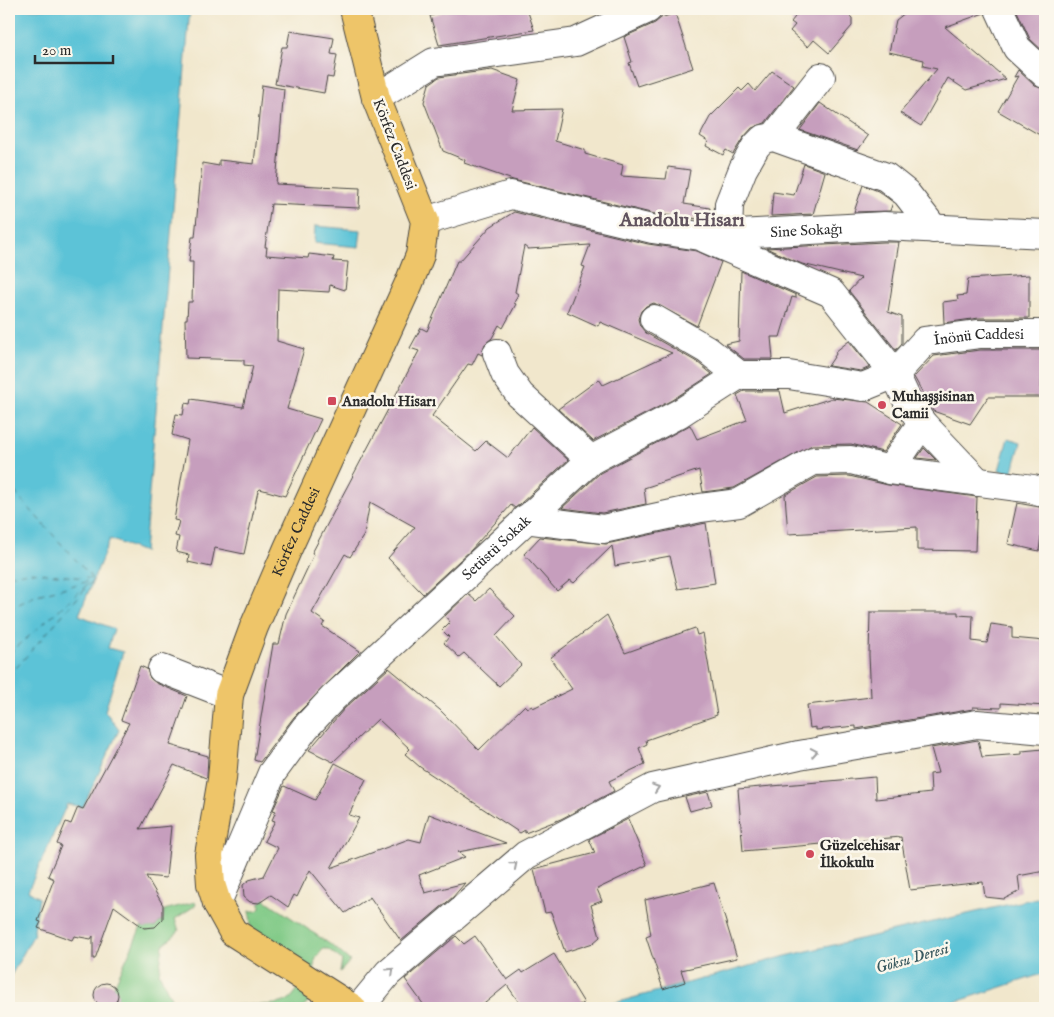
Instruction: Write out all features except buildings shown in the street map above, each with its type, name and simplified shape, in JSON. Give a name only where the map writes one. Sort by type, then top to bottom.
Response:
[{"type":"main road","name":"Körfez Caddesi","points":[[352,1008],[233,932],[217,903],[211,884],[209,855],[222,779],[229,695],[254,627],[284,557],[409,284],[420,255],[425,221],[376,98],[354,9]]},
{"type":"street","points":[[376,98],[434,62],[576,42],[648,9]]},
{"type":"street","points":[[999,9],[1017,48],[1045,74]]},
{"type":"street","points":[[774,138],[821,77]]},
{"type":"street","points":[[728,235],[729,204],[743,169],[756,146],[763,139],[774,138],[886,178],[906,192],[934,229]]},
{"type":"street","name":"Sine Sokağı","points":[[425,221],[511,195],[652,229],[700,236],[884,226],[1045,234]]},
{"type":"street","points":[[700,236],[831,293],[895,374],[908,402],[922,423],[978,482]]},
{"type":"street","points":[[654,320],[706,349],[738,374],[789,374],[862,387],[895,374]]},
{"type":"street","name":"İnönü Caddesi","points":[[895,374],[925,341],[979,334],[1045,334]]},
{"type":"street","points":[[497,353],[506,374],[520,395],[591,460]]},
{"type":"street","name":"Setüstü Sokak","points":[[217,903],[272,772],[304,728],[525,519],[591,460],[680,413],[738,374]]},
{"type":"street","points":[[890,470],[922,423]]},
{"type":"street","points":[[525,519],[603,529],[700,508],[739,503],[813,461],[851,460],[890,470],[1033,489],[1045,493]]},
{"type":"street","points":[[162,670],[229,695]]},
{"type":"street","points":[[359,1008],[388,973],[526,855],[653,788],[799,755],[977,724],[1045,730]]},
{"type":"green space","points":[[264,899],[334,947],[350,961],[340,972],[342,960],[328,949],[323,949],[316,958],[312,974],[251,932],[250,911],[257,911],[260,908],[260,902]]},
{"type":"green space","points":[[195,902],[196,905],[175,919],[179,931],[163,945],[159,973],[173,1002],[172,1005],[158,1008],[113,1008],[118,995],[114,986],[141,927],[155,927],[163,919],[164,910]]},
{"type":"green space","points":[[299,988],[317,991],[303,1008],[221,1008],[238,1005],[282,1003],[290,999]]},
{"type":"water","points":[[9,9],[190,9],[144,552],[110,539],[79,615],[114,629],[108,648],[123,652],[105,711],[119,730],[83,807],[67,804],[28,891],[39,898],[33,936],[9,979]]},
{"type":"water","points":[[315,226],[361,230],[359,247],[314,243]]},
{"type":"water","points":[[1008,438],[1021,442],[1012,474],[999,470]]},
{"type":"water","name":"Göksu Deresi","points":[[1045,896],[1045,973],[937,1008],[596,1008],[786,956]]},
{"type":"ferry route","points":[[9,482],[17,495],[93,579]]},
{"type":"ferry route","points":[[9,575],[30,572],[94,579],[9,676]]},
{"type":"ferry route","points":[[9,609],[37,595],[93,580]]},
{"type":"ferry route","points":[[9,654],[89,583]]},
{"type":"place","name":"Anadolu Hisarı","points":[[332,401]]},
{"type":"place","name":"Muhaşşisinan Camii","points":[[882,405]]},
{"type":"place","name":"Güzelcehisar İlkokulu","points":[[810,854]]},
{"type":"district","name":"Anadolu Hisarı","points":[[682,219]]}]
